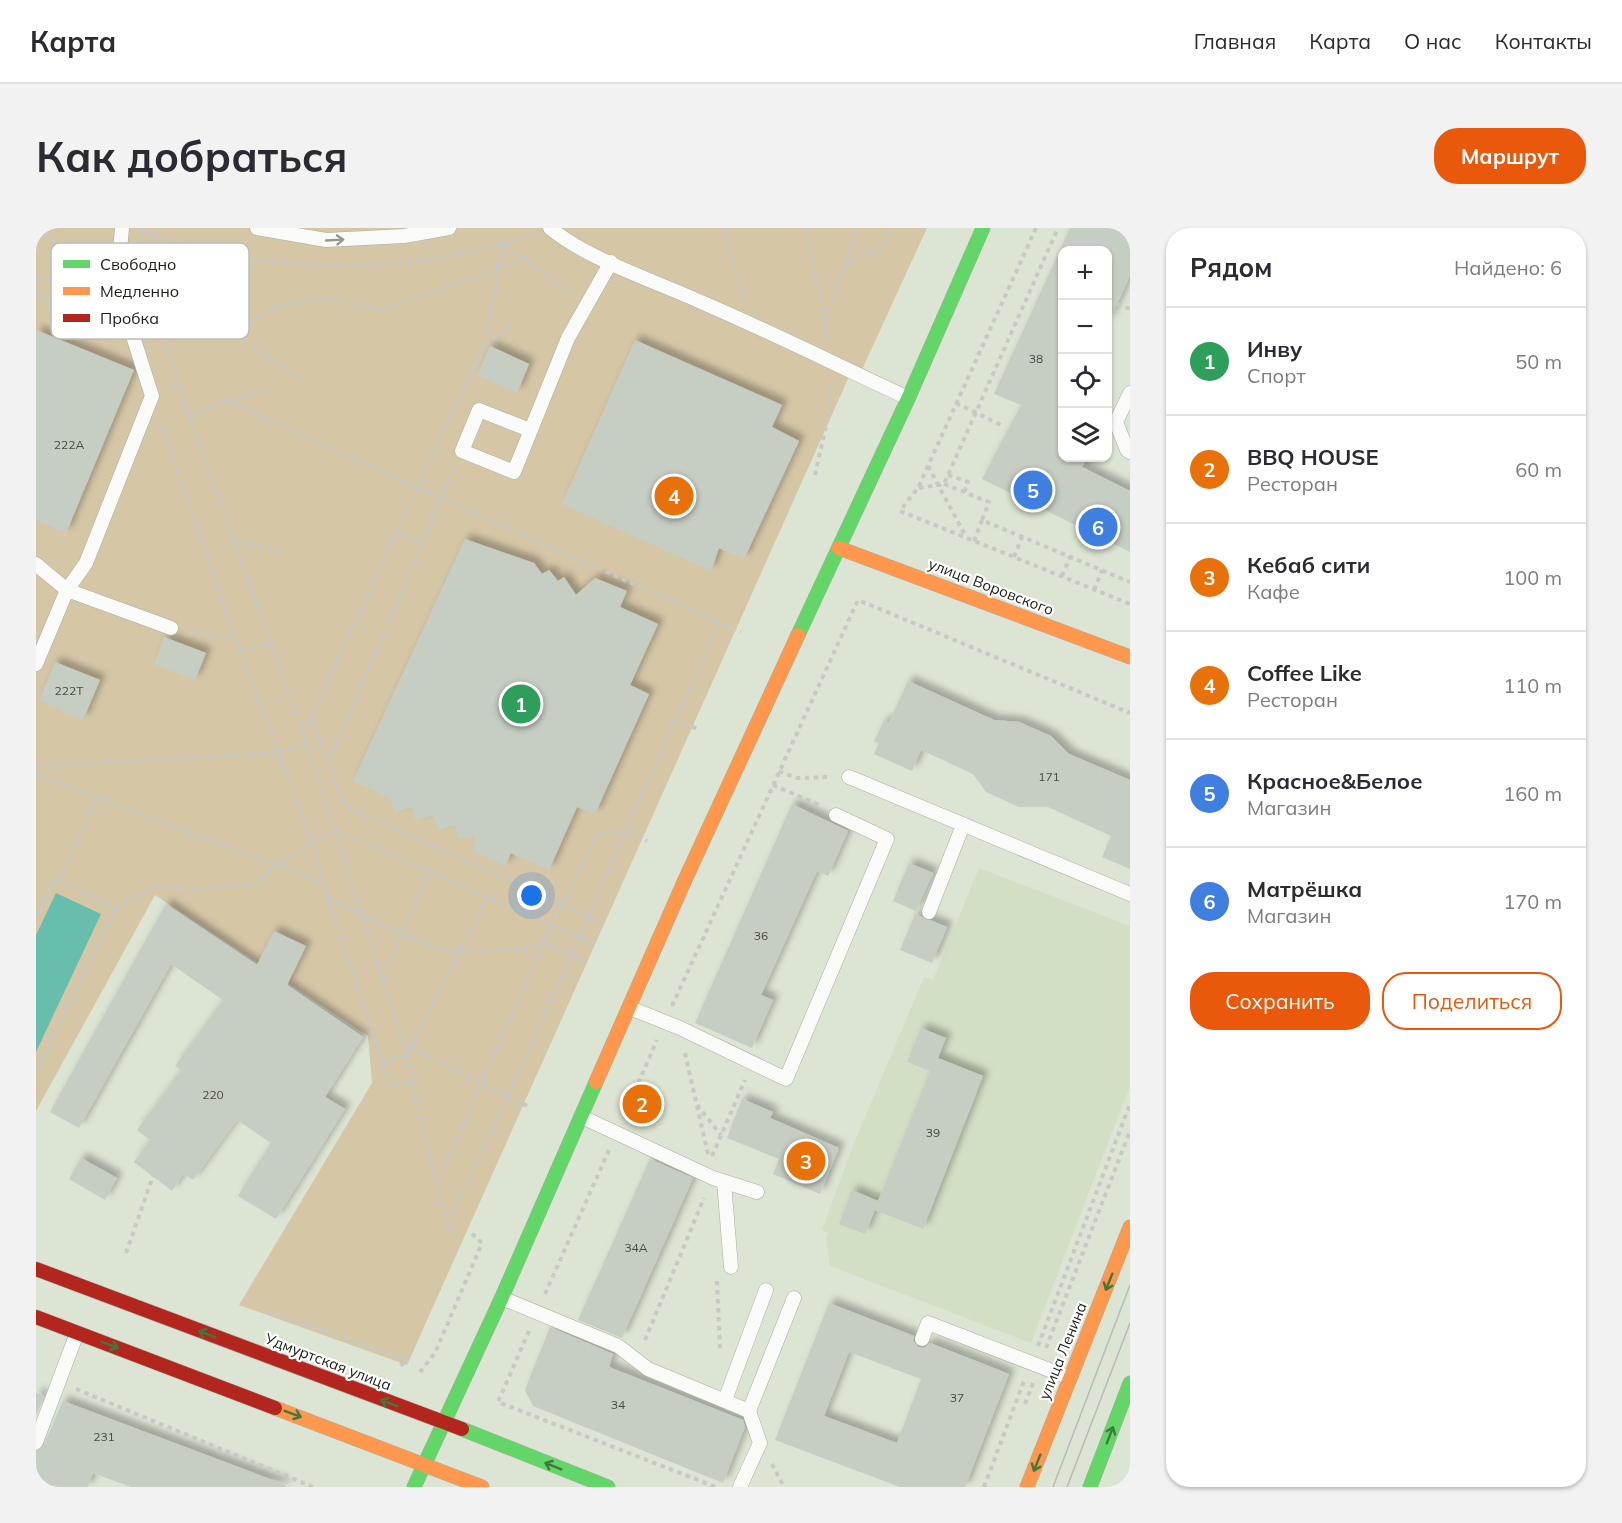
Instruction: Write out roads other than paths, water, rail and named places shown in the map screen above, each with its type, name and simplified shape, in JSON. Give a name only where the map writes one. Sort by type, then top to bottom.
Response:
[{"type":"main road","points":[[414,1487],[502,1297],[684,882],[840,548],[983,228]]},
{"type":"main road","name":"улица Воровского","points":[[840,548],[1130,657]]},
{"type":"main road","name":"улица Ленина","points":[[1027,1487],[1130,1227]]},
{"type":"main road","name":"Удмуртская улица","points":[[36,1269],[444,1422],[608,1487]]},
{"type":"main road","points":[[36,1317],[482,1487]]},
{"type":"main road","points":[[1090,1487],[1130,1383]]},
{"type":"lane","points":[[119,243],[122,228]]},
{"type":"lane","points":[[256,228],[326,240],[404,236],[449,228]]},
{"type":"lane","points":[[550,228],[563,239],[610,262],[751,324],[908,399]]},
{"type":"lane","points":[[530,430],[480,410],[462,451],[514,472],[568,338],[610,262]]},
{"type":"lane","points":[[36,664],[67,590],[86,562],[152,396],[133,339]]},
{"type":"lane","points":[[1130,393],[1116,422],[1127,450],[1130,452]]},
{"type":"lane","points":[[36,564],[67,590],[171,628]]},
{"type":"lane","points":[[849,777],[1130,894]]},
{"type":"lane","points":[[630,1008],[680,1028],[786,1079],[887,839],[836,815]]},
{"type":"lane","points":[[929,912],[963,825]]},
{"type":"lane","points":[[582,1117],[718,1180],[757,1192]]},
{"type":"lane","points":[[718,1180],[731,1267]]},
{"type":"lane","points":[[724,1400],[766,1290]]},
{"type":"lane","points":[[502,1297],[618,1346],[648,1369],[748,1411]]},
{"type":"lane","points":[[740,1487],[760,1443],[748,1411],[794,1298]]},
{"type":"lane","points":[[922,1339],[928,1323],[1070,1378]]},
{"type":"lane","points":[[36,1442],[77,1333]]},
{"type":"water","points":[[56,893],[101,914],[36,1052],[36,935]]},
{"type":"tram line","points":[[1053,1487],[1130,1285]]},
{"type":"tram line","points":[[1067,1487],[1130,1323]]},
{"type":"place","name":"Красное&Белое","points":[[1033,490]]},
{"type":"place","name":"Coffee Like","points":[[674,496]]},
{"type":"place","name":"Матрёшка","points":[[1098,527]]},
{"type":"place","name":"Инву","points":[[521,704]]},
{"type":"place","name":"BBQ HOUSE","points":[[642,1104]]},
{"type":"place","name":"Кебаб сити","points":[[806,1161]]}]
